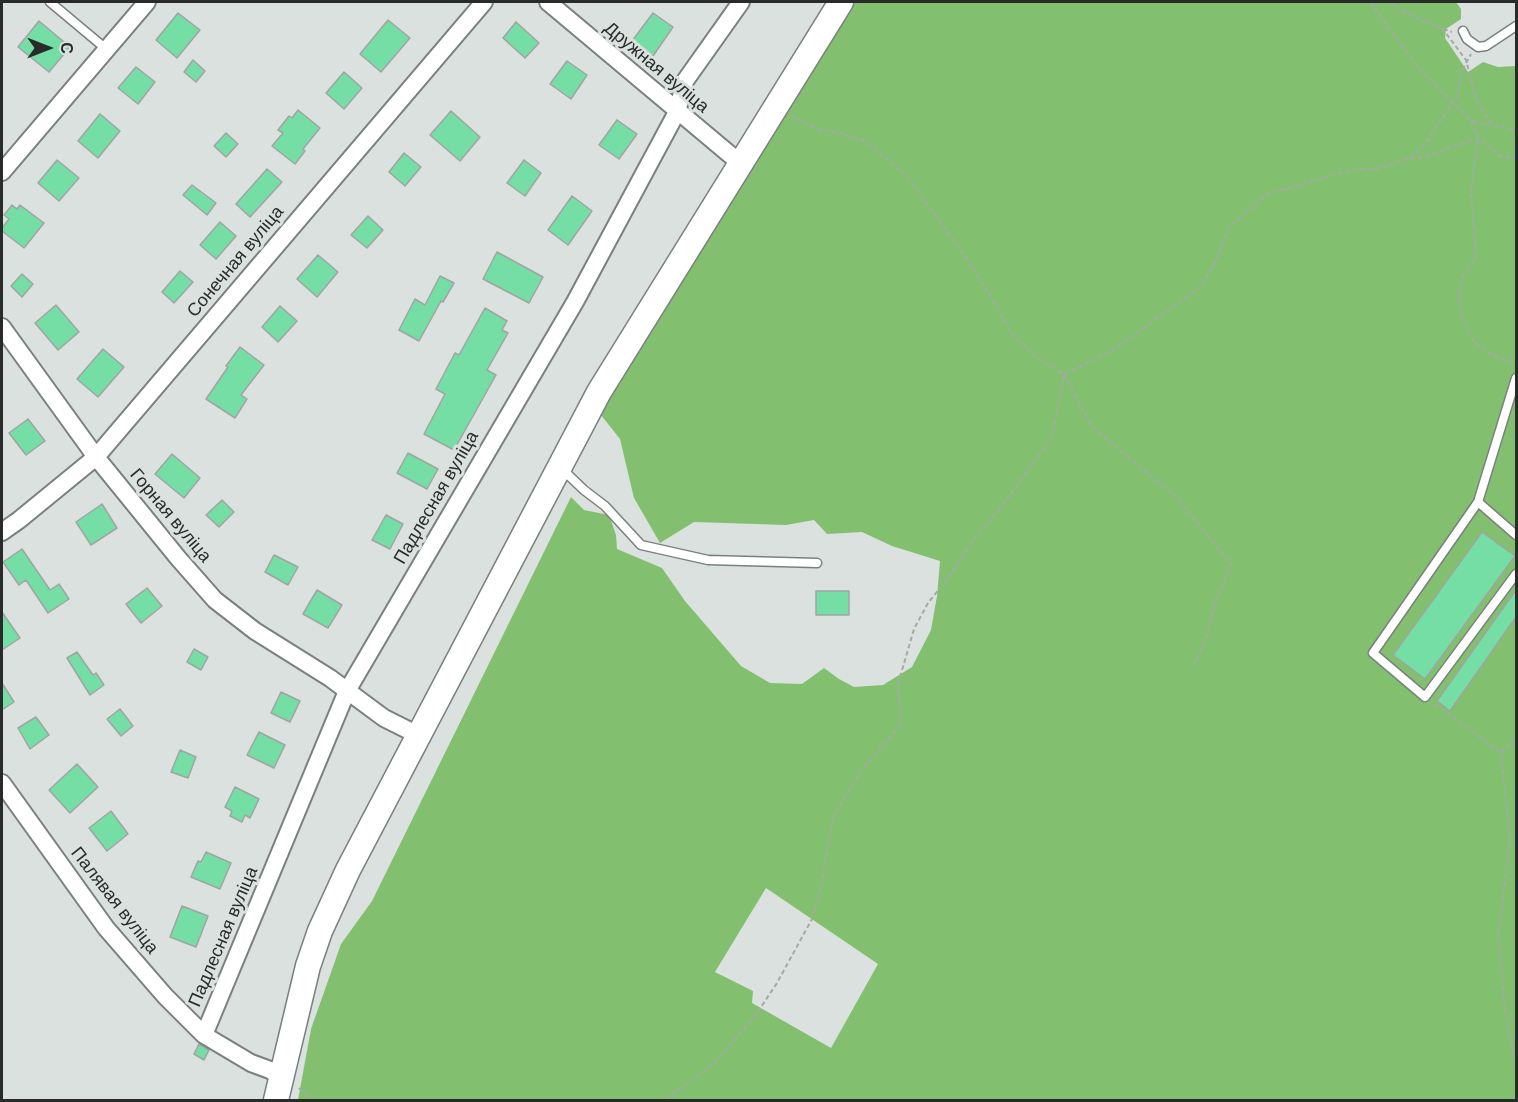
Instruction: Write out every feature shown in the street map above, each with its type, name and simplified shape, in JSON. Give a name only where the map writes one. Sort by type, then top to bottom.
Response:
[{"type":"street","points":[[2,172],[105,48],[147,2]]},
{"type":"street","name":"Сонечная вуліца","points":[[2,532],[96,457],[484,2]]},
{"type":"street","name":"Дружная вуліца","points":[[548,2],[740,164]]},
{"type":"street","name":"Падлесная вуліца","points":[[204,1035],[347,691],[575,302],[677,112],[685,81],[741,2]]},
{"type":"street","points":[[279,1089],[303,984],[320,931],[348,870],[599,392],[841,2]]},
{"type":"street","name":"Горная вуліца","points":[[2,327],[96,457],[215,600],[255,631],[299,657],[384,718],[420,736]]},
{"type":"street","name":"Палявая вуліца","points":[[2,783],[106,928],[165,996],[204,1035],[251,1063],[270,1070],[279,1089]]},
{"type":"lane","points":[[50,2],[105,48]]},
{"type":"lane","points":[[1463,32],[1471,43],[1478,47],[1486,46],[1516,26]]},
{"type":"lane","points":[[1516,378],[1478,502],[1373,653],[1425,697],[1516,574]]},
{"type":"lane","points":[[560,467],[605,506],[641,545],[708,560],[817,563]]},
{"type":"lane","points":[[1478,502],[1516,535]]},
{"type":"path","points":[[1370,2],[1416,65],[1471,122],[1478,138],[1500,156],[1516,159]]},
{"type":"path","points":[[1390,2],[1420,20],[1471,43]]},
{"type":"path","points":[[1442,28],[1466,60],[1476,99],[1484,114],[1495,126]]},
{"type":"path","points":[[1410,158],[1425,144],[1458,95],[1460,74],[1469,56]]},
{"type":"path","points":[[776,107],[816,129],[840,133],[865,141],[906,175],[967,260],[1012,334],[1039,359],[1064,374],[1091,426],[1175,496],[1231,564],[1216,600],[1206,638],[1193,668]]},
{"type":"path","points":[[1471,122],[1516,130]]},
{"type":"path","points":[[1064,374],[1110,352],[1200,287],[1214,265],[1229,228],[1267,194],[1356,169],[1377,169],[1410,158],[1420,158],[1478,138]]},
{"type":"path","points":[[1478,138],[1471,192],[1476,256],[1461,279],[1458,295],[1463,320],[1474,342],[1490,354],[1516,364]]},
{"type":"path","points":[[667,1101],[670,1096],[715,1063],[757,1013],[777,983],[812,920],[821,885],[833,817],[863,768],[901,725],[898,684],[914,629],[928,603],[1052,437],[1064,374]]},
{"type":"path","points":[[1425,697],[1501,752],[1510,841],[1498,936],[1505,1010],[1516,1067]]},
{"type":"path","points":[[1501,752],[1516,739]]},
{"type":"green space","points":[[851,2],[1456,2],[1461,9],[1461,19],[1446,29],[1445,38],[1468,72],[1483,62],[1498,67],[1516,66],[1516,1100],[298,1100],[311,1029],[341,944],[372,901],[571,497],[584,510],[609,515],[616,535],[617,549],[662,568],[685,601],[741,666],[770,683],[802,684],[824,668],[854,687],[883,685],[912,667],[931,630],[940,561],[892,546],[862,532],[827,534],[814,520],[786,525],[694,522],[660,543],[634,498],[620,439],[597,410]],"holes":[[[766,888],[878,964],[831,1048],[752,1003],[753,991],[715,972]]]},
{"type":"building","points":[[178,13],[200,30],[177,58],[156,40]]},
{"type":"building","points":[[653,13],[673,27],[653,56],[632,41]]},
{"type":"building","points":[[388,20],[410,38],[381,72],[360,54]]},
{"type":"building","points":[[39,21],[70,47],[49,72],[18,47]]},
{"type":"building","points":[[516,22],[539,43],[525,58],[503,38]]},
{"type":"building","points":[[193,60],[205,71],[196,82],[184,72]]},
{"type":"building","points":[[567,61],[587,75],[571,99],[550,84]]},
{"type":"building","points":[[136,67],[155,82],[138,104],[118,88]]},
{"type":"building","points":[[344,72],[362,88],[344,109],[326,93]]},
{"type":"building","points":[[298,110],[320,128],[303,149],[305,151],[295,164],[272,146],[283,133],[278,130],[289,116],[292,118]]},
{"type":"building","points":[[451,111],[480,137],[460,161],[430,135]]},
{"type":"building","points":[[100,114],[120,131],[98,158],[78,141]]},
{"type":"building","points":[[617,120],[637,134],[619,159],[599,145]]},
{"type":"building","points":[[226,133],[238,144],[226,157],[214,146]]},
{"type":"building","points":[[404,153],[421,167],[405,186],[389,172]]},
{"type":"building","points":[[57,160],[79,178],[59,201],[38,183]]},
{"type":"building","points":[[524,160],[541,173],[525,196],[507,183]]},
{"type":"building","points":[[267,169],[282,182],[250,217],[236,204]]},
{"type":"building","points":[[192,185],[216,203],[207,215],[183,195]]},
{"type":"building","points":[[572,196],[592,211],[568,245],[548,230]]},
{"type":"building","points":[[12,205],[17,209],[20,205],[44,223],[24,248],[2,231],[9,219],[4,215]]},
{"type":"building","points":[[368,216],[383,230],[367,248],[351,235]]},
{"type":"building","points":[[220,222],[236,236],[216,259],[200,245]]},
{"type":"building","points":[[497,252],[543,277],[529,303],[483,279]]},
{"type":"building","points":[[318,255],[338,272],[317,297],[297,279]]},
{"type":"building","points":[[180,271],[193,282],[174,303],[162,292]]},
{"type":"building","points":[[22,274],[33,284],[22,297],[11,286]]},
{"type":"building","points":[[440,276],[454,283],[443,302],[441,301],[419,341],[399,330],[415,299],[425,305]]},
{"type":"building","points":[[56,305],[79,332],[58,350],[35,323]]},
{"type":"building","points":[[280,306],[297,321],[278,342],[262,327]]},
{"type":"building","points":[[485,308],[507,321],[502,330],[508,333],[487,370],[496,375],[454,450],[424,434],[445,394],[436,389],[455,353],[459,355]]},
{"type":"building","points":[[240,347],[264,365],[241,395],[247,399],[235,418],[206,399]]},
{"type":"building","points":[[103,349],[124,367],[98,397],[77,379]]},
{"type":"building","points":[[28,419],[45,441],[26,455],[9,433]]},
{"type":"building","points":[[408,453],[438,469],[427,489],[397,473]]},
{"type":"building","points":[[172,454],[200,478],[184,498],[155,474]]},
{"type":"building","points":[[222,500],[234,512],[219,527],[206,515]]},
{"type":"building","points":[[102,504],[117,528],[91,545],[76,522]]},
{"type":"building","points":[[386,515],[403,524],[390,549],[372,540]]},
{"type":"building","points":[[1482,532],[1515,556],[1425,679],[1393,655]]},
{"type":"building","points":[[22,549],[50,590],[59,584],[69,599],[48,613],[26,580],[19,585],[3,562]]},
{"type":"building","points":[[274,555],[298,567],[288,585],[265,572]]},
{"type":"building","points":[[147,588],[162,606],[141,623],[126,604]]},
{"type":"building","points":[[317,590],[342,605],[328,628],[303,614]]},
{"type":"building","points":[[1516,590],[1516,617],[1450,711],[1437,701]]},
{"type":"building","points":[[816,591],[849,591],[849,615],[816,615]]},
{"type":"building","points":[[2,612],[20,638],[2,650]]},
{"type":"building","points":[[194,649],[208,657],[201,670],[187,662]]},
{"type":"building","points":[[77,652],[93,675],[96,673],[104,685],[90,695],[67,658]]},
{"type":"building","points":[[2,683],[14,702],[2,710]]},
{"type":"building","points":[[281,692],[300,701],[290,722],[271,713]]},
{"type":"building","points":[[120,709],[133,726],[121,736],[107,719]]},
{"type":"building","points":[[36,717],[49,735],[30,749],[18,728]]},
{"type":"building","points":[[259,732],[285,745],[274,768],[247,755]]},
{"type":"building","points":[[180,750],[196,757],[188,778],[171,772]]},
{"type":"building","points":[[77,764],[98,787],[70,813],[49,790]]},
{"type":"building","points":[[235,787],[259,799],[250,818],[245,815],[242,822],[230,816],[232,811],[225,807]]},
{"type":"building","points":[[111,811],[128,834],[107,851],[89,828]]},
{"type":"building","points":[[206,852],[231,863],[220,889],[191,877],[198,861],[201,862]]},
{"type":"building","points":[[182,906],[208,916],[196,947],[170,937]]},
{"type":"building","points":[[199,1044],[209,1050],[204,1060],[194,1054]]}]
